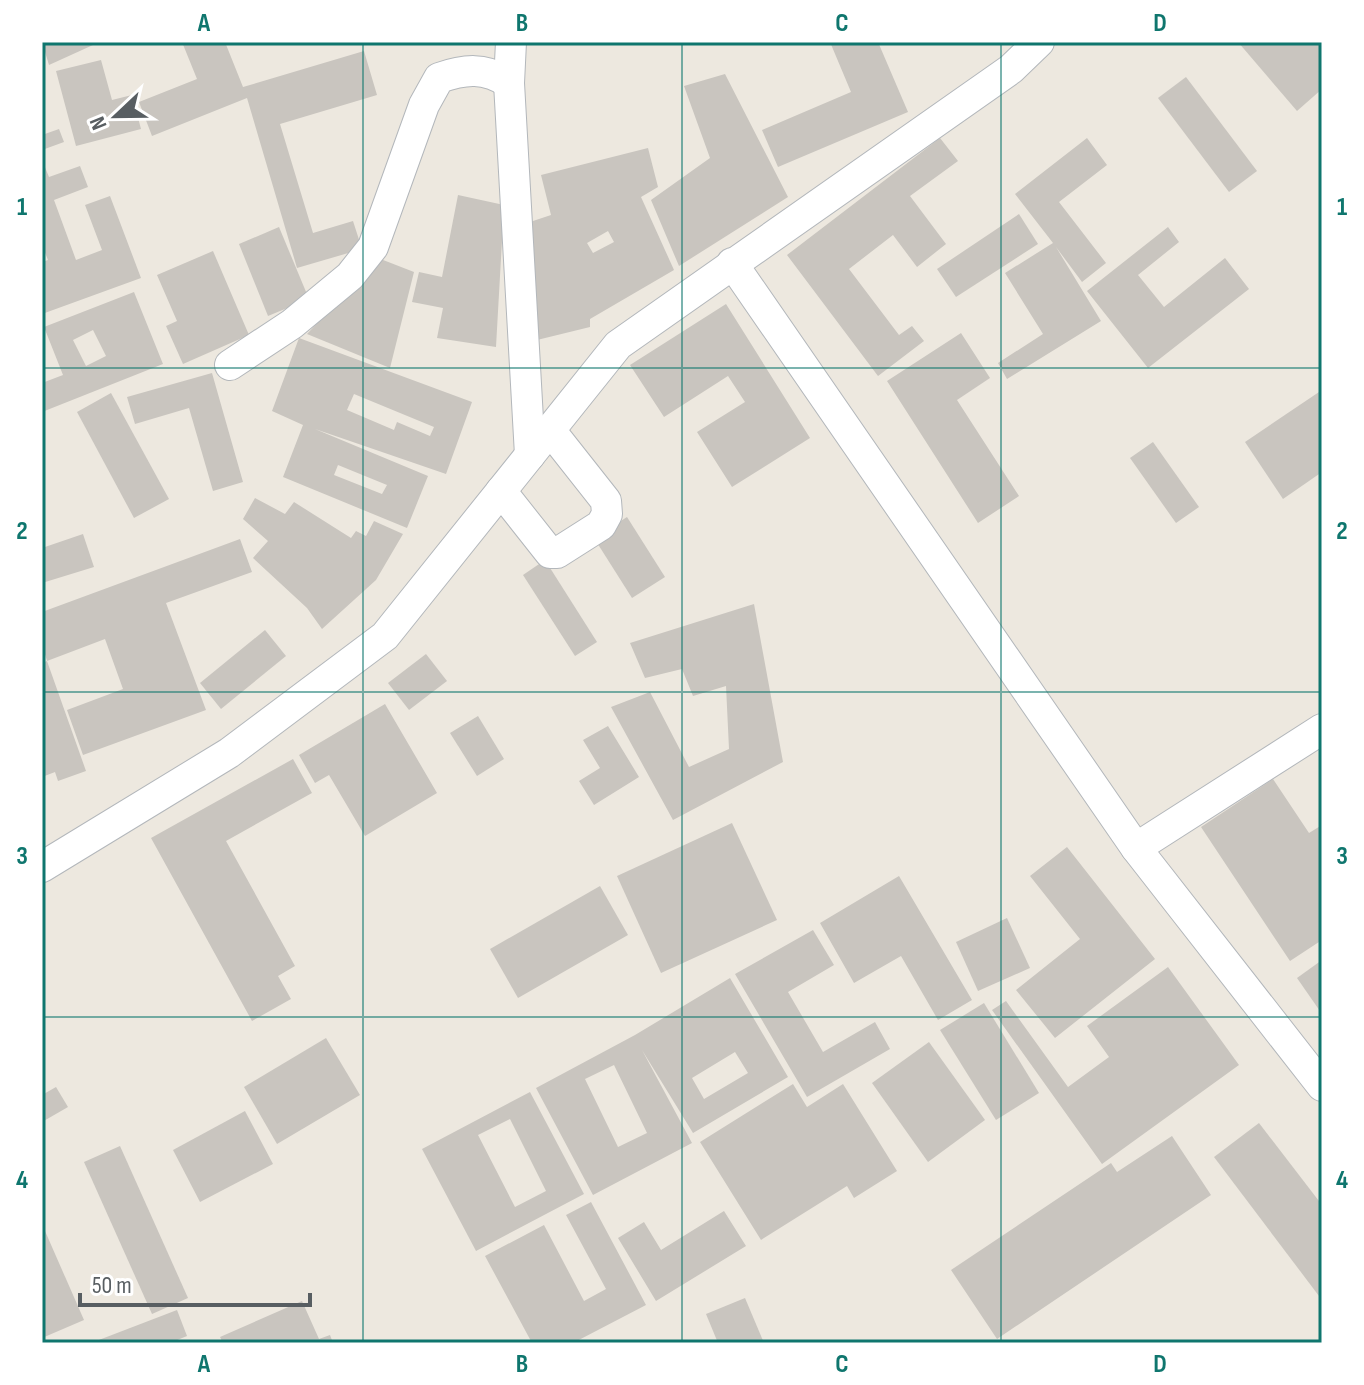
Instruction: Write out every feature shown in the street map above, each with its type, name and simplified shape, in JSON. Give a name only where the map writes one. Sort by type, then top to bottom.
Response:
[{"type":"street","points":[[511,42],[509,83],[530,455]]},
{"type":"street","points":[[42,867],[229,753],[385,636],[618,345],[1011,69],[1039,42]]},
{"type":"street","points":[[230,365],[292,324],[350,276],[373,247],[424,105],[439,78],[463,69],[496,75],[509,83]]},
{"type":"street","points":[[732,263],[1136,848],[1322,1086]]},
{"type":"street","points":[[501,491],[550,553],[557,553],[601,525],[607,514],[606,501],[550,430]]},
{"type":"street","points":[[1136,848],[1322,729]]},
{"type":"building","points":[[42,42],[91,42],[93,45],[49,65]]},
{"type":"building","points":[[182,42],[225,42],[243,87],[364,51],[377,95],[280,124],[313,233],[353,221],[362,249],[297,268],[247,98],[152,136],[139,102],[197,79]]},
{"type":"building","points":[[830,42],[878,42],[908,112],[778,167],[762,130],[851,92]]},
{"type":"building","points":[[1238,42],[1322,42],[1322,89],[1297,111]]},
{"type":"building","points":[[101,60],[112,100],[132,95],[141,129],[76,146],[56,71]]},
{"type":"building","points":[[725,74],[788,197],[679,266],[651,200],[710,158],[684,86]]},
{"type":"building","points":[[1186,77],[1257,171],[1229,192],[1158,98]]},
{"type":"building","points":[[59,129],[64,142],[42,150],[42,135]]},
{"type":"building","points":[[940,138],[958,161],[910,196],[946,244],[917,267],[893,235],[849,269],[899,335],[912,326],[924,341],[878,376],[787,255]]},
{"type":"building","points":[[1087,138],[1107,165],[1059,202],[1106,263],[1082,282],[1056,247],[1101,321],[1007,379],[998,363],[1043,334],[1005,273],[1053,243],[1015,194]]},
{"type":"building","points":[[648,148],[658,187],[641,197],[674,270],[590,319],[590,327],[537,340],[530,222],[551,215],[541,175]],"holes":[[[608,231],[614,242],[593,253],[587,243]]]},
{"type":"building","points":[[42,160],[49,177],[80,166],[88,187],[54,200],[76,260],[102,250],[85,205],[110,196],[141,278],[42,314],[42,262],[48,260],[42,245]]},
{"type":"building","points":[[458,195],[504,205],[496,347],[437,338],[443,308],[412,302],[419,272],[442,277]]},
{"type":"building","points":[[1019,214],[1038,244],[956,297],[937,269]]},
{"type":"building","points":[[279,227],[309,299],[268,316],[239,244]]},
{"type":"building","points":[[1168,227],[1179,242],[1138,275],[1164,307],[1225,258],[1249,289],[1148,368],[1087,291]]},
{"type":"building","points":[[213,251],[249,335],[183,364],[166,326],[177,321],[157,275]]},
{"type":"building","points":[[378,258],[414,272],[390,368],[307,334]]},
{"type":"building","points":[[134,292],[163,364],[42,412],[42,383],[63,375],[44,327]],"holes":[[[93,330],[106,356],[86,366],[73,340]]]},
{"type":"building","points":[[726,304],[810,438],[732,487],[697,432],[745,402],[728,376],[664,417],[630,365]]},
{"type":"building","points":[[961,333],[990,378],[957,400],[1019,496],[978,523],[887,381]]},
{"type":"building","points":[[299,338],[472,402],[446,474],[315,429],[428,476],[407,528],[283,477],[303,425],[272,411]],"holes":[[[354,394],[434,427],[430,436],[397,422],[394,430],[347,410]],[[338,465],[387,485],[382,494],[334,475]]]},
{"type":"building","points":[[212,373],[243,482],[213,491],[189,408],[135,424],[127,397]]},
{"type":"building","points":[[1322,390],[1322,472],[1283,499],[1245,442]]},
{"type":"building","points":[[111,393],[169,499],[134,518],[77,412]]},
{"type":"building","points":[[1153,442],[1199,507],[1176,523],[1130,458]]},
{"type":"building","points":[[255,498],[285,514],[294,502],[351,538],[356,531],[366,536],[374,521],[403,534],[376,580],[322,629],[307,608],[253,558],[268,541],[243,519]]},
{"type":"building","points":[[627,517],[665,577],[632,598],[594,538]]},
{"type":"building","points":[[83,534],[94,567],[42,583],[42,548]]},
{"type":"building","points":[[240,539],[252,572],[166,603],[206,710],[83,755],[67,710],[123,689],[105,639],[47,661],[42,644],[42,612]]},
{"type":"building","points":[[545,560],[597,642],[575,656],[523,575]]},
{"type":"building","points":[[754,604],[783,762],[673,820],[611,707],[650,692],[689,767],[729,749],[726,686],[693,696],[682,669],[645,678],[630,643]]},
{"type":"building","points":[[265,630],[286,656],[221,709],[200,683]]},
{"type":"building","points":[[426,654],[447,681],[409,710],[388,683]]},
{"type":"building","points":[[47,661],[86,771],[58,781],[55,772],[42,777],[42,663]]},
{"type":"building","points":[[385,704],[437,793],[365,836],[329,775],[315,783],[299,755]]},
{"type":"building","points":[[478,716],[504,759],[477,776],[450,733]]},
{"type":"building","points":[[608,726],[639,777],[594,805],[579,781],[600,768],[583,740]]},
{"type":"building","points":[[293,759],[312,793],[226,841],[295,966],[278,976],[291,999],[252,1021],[151,838]]},
{"type":"building","points":[[1273,779],[1309,833],[1322,825],[1322,940],[1290,961],[1201,827]]},
{"type":"building","points":[[732,823],[777,920],[661,973],[617,876]]},
{"type":"building","points":[[1067,847],[1155,959],[1055,1038],[1016,990],[1080,939],[1030,876]]},
{"type":"building","points":[[899,876],[972,1000],[938,1020],[901,956],[854,983],[820,923]]},
{"type":"building","points":[[600,886],[628,935],[518,998],[490,949]]},
{"type":"building","points":[[1007,918],[1030,968],[978,991],[956,942]]},
{"type":"building","points":[[813,930],[834,965],[788,992],[823,1052],[875,1022],[890,1049],[807,1097],[735,974]]},
{"type":"building","points":[[1322,960],[1322,1014],[1297,978]]},
{"type":"building","points":[[1168,967],[1239,1065],[1102,1164],[992,1010],[1006,1001],[1068,1087],[1109,1057],[1087,1026]]},
{"type":"building","points":[[730,978],[788,1077],[693,1133],[642,1050],[692,1143],[593,1195],[536,1088],[635,1035]],"holes":[[[735,1052],[748,1073],[704,1099],[692,1078]],[[614,1065],[647,1133],[618,1147],[585,1079]]]},
{"type":"building","points":[[984,1003],[1039,1093],[996,1120],[940,1030]]},
{"type":"building","points":[[326,1038],[360,1095],[277,1144],[244,1087]]},
{"type":"building","points":[[929,1042],[985,1120],[928,1162],[872,1083]]},
{"type":"building","points":[[793,1084],[807,1107],[843,1084],[897,1171],[854,1198],[847,1186],[761,1240],[700,1142]]},
{"type":"building","points":[[56,1087],[68,1107],[42,1122],[42,1095]]},
{"type":"building","points":[[530,1092],[584,1194],[476,1251],[422,1149]],"holes":[[[510,1119],[546,1191],[515,1207],[478,1135]]]},
{"type":"building","points":[[245,1111],[273,1164],[200,1202],[173,1150]]},
{"type":"building","points":[[1259,1123],[1322,1205],[1322,1300],[1214,1157]]},
{"type":"building","points":[[1172,1136],[1211,1195],[997,1339],[951,1270],[1111,1163],[1117,1172]]},
{"type":"building","points":[[120,1146],[188,1298],[152,1314],[84,1162]]},
{"type":"building","points":[[591,1202],[646,1305],[573,1343],[532,1343],[485,1256],[544,1225],[584,1301],[606,1289],[566,1215]]},
{"type":"building","points":[[724,1211],[746,1246],[656,1301],[618,1238],[644,1222],[661,1250]]},
{"type":"building","points":[[45,1231],[84,1320],[42,1338],[42,1232]]},
{"type":"building","points":[[745,1298],[764,1343],[718,1343],[706,1314]]},
{"type":"building","points":[[302,1301],[319,1339],[330,1335],[333,1343],[223,1343],[220,1337]]},
{"type":"building","points":[[177,1310],[187,1336],[170,1343],[91,1343]]}]
